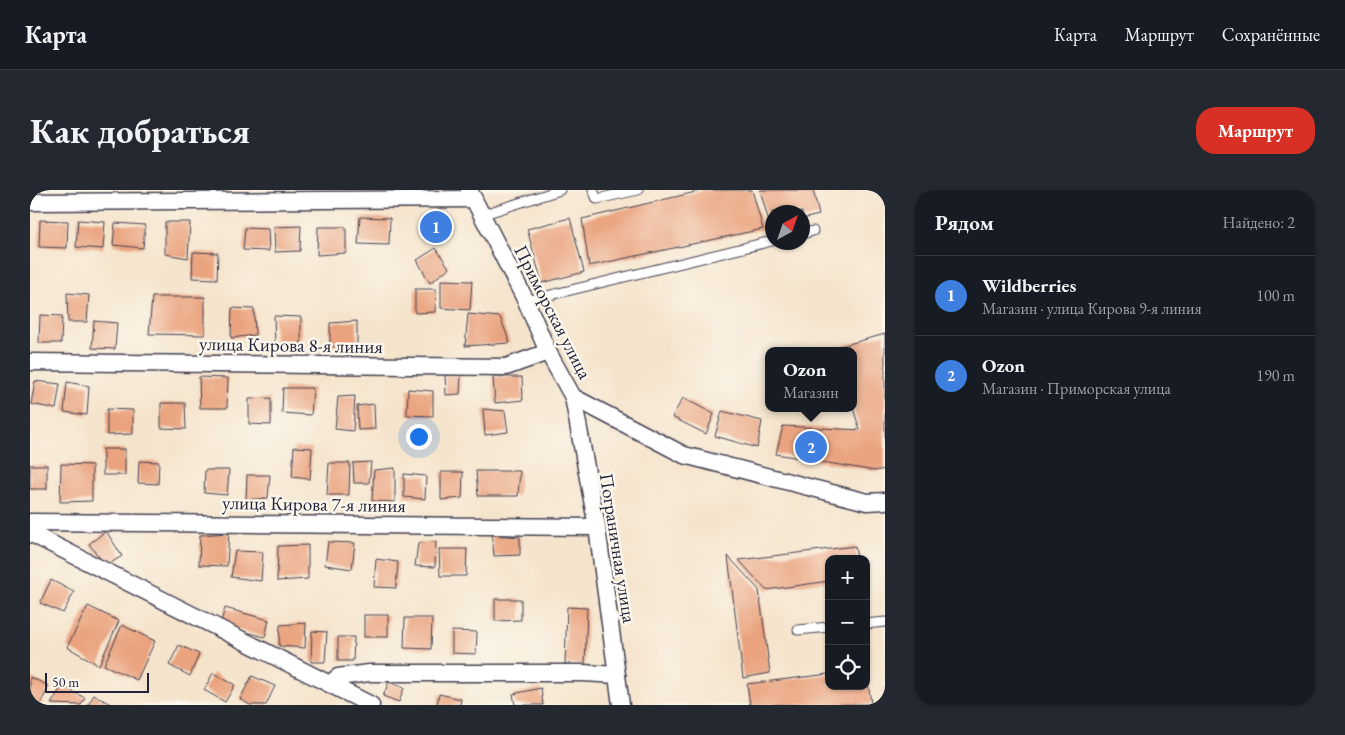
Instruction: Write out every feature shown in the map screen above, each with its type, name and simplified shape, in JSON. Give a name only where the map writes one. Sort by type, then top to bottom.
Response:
[{"type":"street","name":"Приморская улица","points":[[472,195],[526,301],[548,352],[573,397],[684,454],[867,502],[885,501]]},
{"type":"street","points":[[30,202],[472,195]]},
{"type":"street","name":"улица Кирова 8-я линия","points":[[30,362],[506,368],[548,352]]},
{"type":"street","name":"Пограничная улица","points":[[573,397],[597,527],[620,705]]},
{"type":"street","name":"улица Кирова 7-я линия","points":[[30,522],[597,527]]},
{"type":"street","points":[[30,533],[371,705]]},
{"type":"street","points":[[330,684],[338,677],[369,673],[583,673],[616,675]]},
{"type":"lane","points":[[481,215],[560,190]]},
{"type":"lane","points":[[593,190],[597,199],[638,190]]},
{"type":"lane","points":[[526,301],[765,243]]},
{"type":"lane","points":[[870,624],[885,622]]},
{"type":"lane","points":[[798,630],[825,627]]},
{"type":"building","points":[[704,190],[752,190],[763,229],[589,266],[582,219]]},
{"type":"building","points":[[760,190],[813,190],[819,215],[810,217],[810,205],[765,205],[765,208]]},
{"type":"building","points":[[360,217],[390,218],[389,245],[358,244]]},
{"type":"building","points":[[570,218],[584,272],[542,283],[527,229]]},
{"type":"building","points":[[443,219],[449,233],[432,242],[422,220]]},
{"type":"building","points":[[40,220],[68,221],[67,248],[39,247]]},
{"type":"building","points":[[78,220],[105,222],[103,249],[76,247]]},
{"type":"building","points":[[165,222],[190,222],[188,258],[165,254]]},
{"type":"building","points":[[115,223],[145,225],[143,248],[113,245]]},
{"type":"building","points":[[301,226],[300,251],[275,252],[274,227]]},
{"type":"building","points":[[318,227],[346,227],[346,253],[317,255]]},
{"type":"building","points":[[245,228],[268,229],[269,251],[243,250]]},
{"type":"building","points":[[436,248],[449,268],[430,283],[417,260]]},
{"type":"building","points":[[193,252],[218,253],[217,279],[192,278]]},
{"type":"building","points":[[441,280],[472,281],[470,310],[441,308]]},
{"type":"building","points":[[415,289],[436,289],[435,312],[415,313]]},
{"type":"building","points":[[67,293],[89,295],[87,322],[68,322]]},
{"type":"building","points":[[152,297],[205,297],[205,335],[149,334]]},
{"type":"building","points":[[232,308],[254,309],[255,335],[231,338]]},
{"type":"building","points":[[468,314],[500,317],[510,343],[465,346]]},
{"type":"building","points":[[40,315],[62,316],[61,343],[39,343]]},
{"type":"building","points":[[274,316],[301,317],[301,345],[275,344]]},
{"type":"building","points":[[94,321],[117,323],[115,349],[92,348]]},
{"type":"building","points":[[357,321],[357,346],[330,346],[330,323]]},
{"type":"building","points":[[885,334],[885,469],[875,471],[776,454],[783,426],[860,430],[854,412],[857,412],[857,347],[838,347]]},
{"type":"building","points":[[461,374],[460,394],[446,395],[445,375]]},
{"type":"building","points":[[199,377],[228,378],[227,408],[200,408]]},
{"type":"building","points":[[493,377],[522,377],[523,400],[495,403]]},
{"type":"building","points":[[35,381],[60,384],[56,409],[31,404]]},
{"type":"building","points":[[67,382],[89,386],[87,415],[64,412]]},
{"type":"building","points":[[283,388],[313,388],[311,415],[282,413]]},
{"type":"building","points":[[408,389],[433,391],[433,416],[407,415]]},
{"type":"building","points":[[355,396],[353,431],[335,429],[338,397]]},
{"type":"building","points":[[271,398],[271,425],[249,424],[249,399]]},
{"type":"building","points":[[683,398],[714,414],[706,434],[672,417]]},
{"type":"building","points":[[161,403],[185,403],[186,429],[161,428]]},
{"type":"building","points":[[374,404],[375,429],[358,430],[357,406]]},
{"type":"building","points":[[107,409],[133,410],[133,434],[107,435]]},
{"type":"building","points":[[483,409],[505,411],[508,432],[485,435]]},
{"type":"building","points":[[722,411],[762,421],[757,448],[715,436]]},
{"type":"building","points":[[294,447],[312,448],[310,479],[292,477]]},
{"type":"building","points":[[103,449],[125,449],[125,475],[103,475]]},
{"type":"building","points":[[139,461],[159,462],[158,484],[138,483]]},
{"type":"building","points":[[371,462],[369,483],[354,483],[353,463]]},
{"type":"building","points":[[329,463],[350,463],[349,495],[327,495]]},
{"type":"building","points":[[61,464],[92,465],[92,501],[60,502]]},
{"type":"building","points":[[30,465],[47,465],[47,489],[30,489]]},
{"type":"building","points":[[395,468],[395,502],[372,501],[374,470]]},
{"type":"building","points":[[205,470],[229,470],[227,495],[204,493]]},
{"type":"building","points":[[476,471],[520,471],[518,496],[478,496]]},
{"type":"building","points":[[441,472],[463,472],[462,498],[441,500]]},
{"type":"building","points":[[404,474],[426,476],[425,499],[404,497]]},
{"type":"building","points":[[247,475],[270,475],[268,498],[246,500]]},
{"type":"building","points":[[106,531],[122,556],[106,566],[89,544]]},
{"type":"building","points":[[229,533],[227,566],[199,565],[200,535]]},
{"type":"building","points":[[492,535],[520,537],[520,555],[494,556]]},
{"type":"building","points":[[328,542],[355,543],[352,569],[325,565]]},
{"type":"building","points":[[436,542],[435,567],[415,566],[418,543]]},
{"type":"building","points":[[308,545],[308,579],[277,581],[278,546]]},
{"type":"building","points":[[855,546],[856,555],[825,555],[825,582],[766,590],[739,560]]},
{"type":"building","points":[[439,549],[467,549],[466,576],[440,576]]},
{"type":"building","points":[[235,551],[263,552],[261,581],[231,577]]},
{"type":"building","points":[[728,556],[759,590],[770,673],[743,678]]},
{"type":"building","points":[[376,559],[398,562],[396,588],[374,587]]},
{"type":"building","points":[[51,580],[74,592],[63,613],[40,603]]},
{"type":"building","points":[[495,599],[521,599],[521,620],[495,621]]},
{"type":"building","points":[[88,606],[119,621],[99,665],[67,647]]},
{"type":"building","points":[[567,607],[587,608],[585,665],[565,664]]},
{"type":"building","points":[[225,608],[269,620],[265,637],[220,625]]},
{"type":"building","points":[[364,615],[388,615],[388,637],[364,637]]},
{"type":"building","points":[[405,618],[432,618],[431,649],[404,648]]},
{"type":"building","points":[[306,623],[305,648],[279,646],[280,625]]},
{"type":"building","points":[[122,625],[155,641],[137,680],[104,665]]},
{"type":"building","points":[[312,631],[327,632],[325,662],[311,662]]},
{"type":"building","points":[[452,631],[477,632],[476,654],[452,653]]},
{"type":"building","points":[[338,637],[354,637],[353,661],[338,661]]},
{"type":"building","points":[[179,645],[199,654],[190,676],[169,665]]},
{"type":"building","points":[[213,673],[235,685],[225,702],[204,690]]},
{"type":"building","points":[[825,674],[825,690],[869,690],[871,704],[750,705],[747,684]]},
{"type":"building","points":[[252,676],[275,686],[266,705],[250,705],[240,699]]},
{"type":"building","points":[[30,677],[49,686],[40,705],[30,701]]},
{"type":"building","points":[[389,682],[404,688],[399,702],[383,696]]},
{"type":"building","points":[[62,686],[85,698],[81,705],[51,704]]},
{"type":"building","points":[[541,688],[543,705],[515,705],[513,694]]},
{"type":"building","points":[[439,694],[461,699],[460,705],[437,705]]},
{"type":"building","points":[[94,695],[112,705],[88,705]]},
{"type":"place","name":"Wildberries","points":[[436,227]]},
{"type":"place","name":"Ozon","points":[[811,447]]}]
